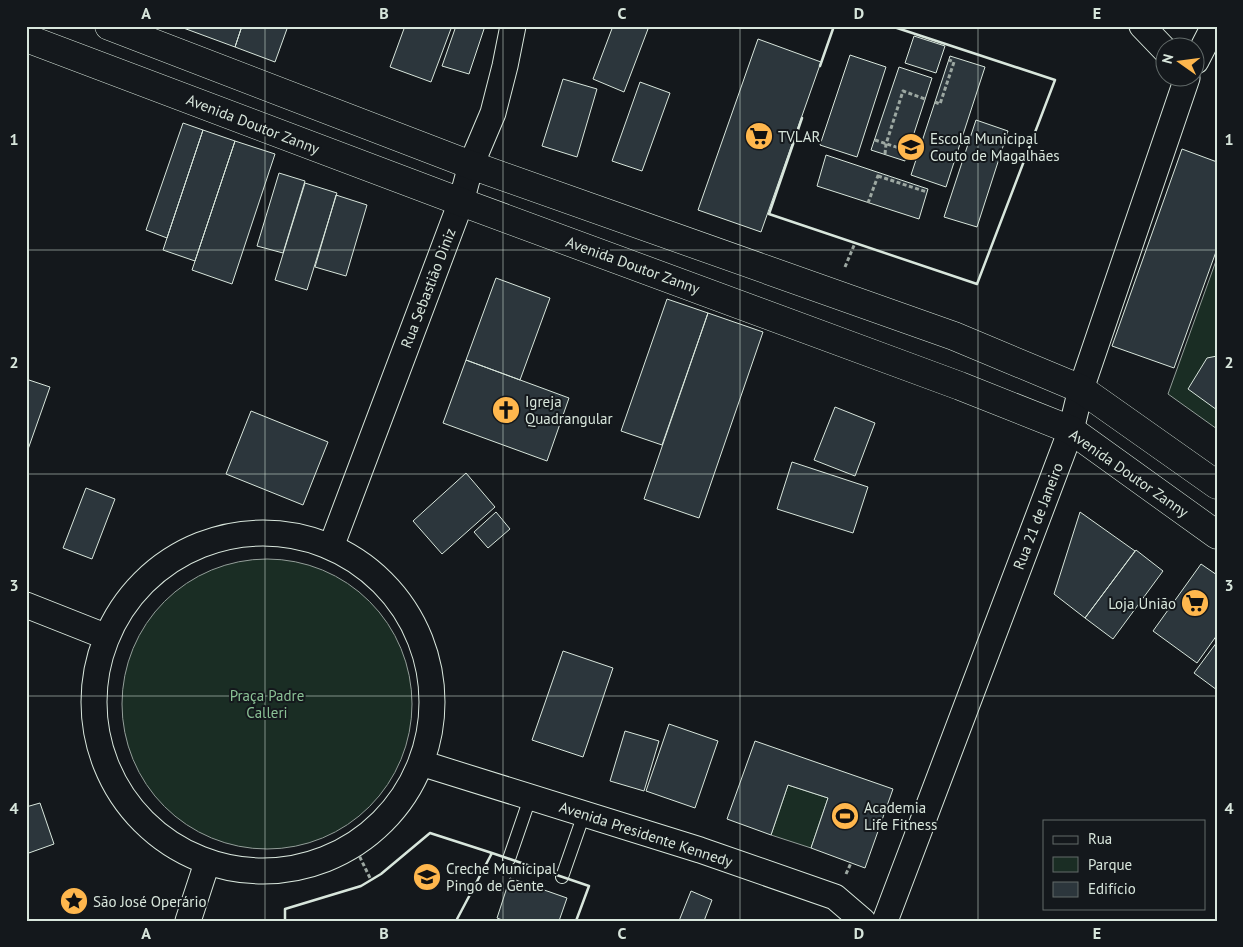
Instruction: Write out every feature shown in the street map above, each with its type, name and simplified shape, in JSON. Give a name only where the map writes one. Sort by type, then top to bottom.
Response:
[{"type":"street","points":[[109,26],[471,165],[954,336],[1081,389],[1217,485]]},
{"type":"street","name":"Rua Sebastião Diniz","points":[[330,547],[461,202],[471,165],[493,113],[513,26]]},
{"type":"street","points":[[1142,26],[1156,40]]},
{"type":"street","points":[[1206,42],[1214,26]]},
{"type":"street","name":"Avenida Doutor Zanny","points":[[26,38],[461,202],[960,386],[1071,430],[1217,535]]},
{"type":"street","name":"Rua 21 de Janeiro","points":[[885,921],[1071,430],[1081,389],[1184,88]]},
{"type":"street","points":[[271,533],[301,537],[330,547],[358,562],[381,581],[401,605],[416,631],[428,663],[432,697],[432,713],[421,763],[402,799],[375,829],[354,845],[321,862],[276,872],[252,872],[229,869],[207,863],[177,849],[151,830],[129,806],[112,778],[103,756],[94,708],[95,684],[107,637],[120,613],[141,585],[156,571],[191,549],[225,537],[240,534],[271,533]]},
{"type":"street","points":[[26,605],[107,637]]},
{"type":"street","name":"Avenida Presidente Kennedy","points":[[421,763],[700,850],[835,898],[863,921]]},
{"type":"street","points":[[188,921],[207,863]]},
{"type":"lane","points":[[509,859],[530,798]]},
{"type":"lane","points":[[562,877],[584,814]]},
{"type":"path","points":[[935,102],[940,104],[954,62],[949,60]]},
{"type":"path","points":[[886,154],[886,144],[903,91],[925,99]]},
{"type":"path","points":[[875,140],[908,152]]},
{"type":"path","points":[[868,203],[879,175],[927,192]]},
{"type":"path","points":[[354,845],[370,880]]},
{"type":"green space","points":[[1217,258],[1217,429],[1168,394]]},
{"type":"green space","name":"Praça Padre Calleri","points":[[267,559],[309,565],[335,576],[359,592],[379,612],[395,636],[406,662],[412,704],[406,746],[395,772],[379,796],[359,816],[335,832],[309,843],[267,849],[225,843],[199,832],[175,816],[155,796],[139,772],[128,746],[122,704],[128,662],[139,636],[155,612],[175,592],[199,576],[225,565]]},
{"type":"green space","points":[[788,785],[828,798],[811,848],[771,835]]},
{"type":"building","points":[[178,26],[242,26],[235,47]]},
{"type":"building","points":[[242,26],[288,26],[275,62],[235,47]]},
{"type":"building","points":[[405,26],[452,26],[431,82],[390,67]]},
{"type":"building","points":[[456,26],[485,26],[469,74],[442,66]]},
{"type":"building","points":[[613,26],[643,26],[648,29],[624,92],[593,79]]},
{"type":"building","points":[[914,36],[945,46],[936,73],[905,63]]},
{"type":"building","name":"TVLAR","points":[[758,39],[821,62],[761,232],[698,210]]},
{"type":"building","points":[[850,55],[886,67],[857,157],[820,145]]},
{"type":"building","points":[[950,56],[985,67],[946,187],[911,175]]},
{"type":"building","points":[[899,67],[932,78],[905,161],[871,150]]},
{"type":"building","points":[[563,79],[597,89],[577,157],[542,146]]},
{"type":"building","points":[[640,82],[670,93],[642,171],[612,161]]},
{"type":"building","points":[[976,120],[1008,131],[977,227],[944,217]]},
{"type":"building","points":[[183,123],[203,130],[167,238],[146,230]]},
{"type":"building","points":[[203,130],[235,141],[195,261],[163,250]]},
{"type":"building","points":[[235,141],[275,154],[232,284],[192,270]]},
{"type":"building","points":[[1182,149],[1217,162],[1217,249],[1174,368],[1112,346]]},
{"type":"building","points":[[826,155],[928,189],[919,219],[817,186]]},
{"type":"building","points":[[279,173],[305,181],[283,253],[257,246]]},
{"type":"building","points":[[305,183],[337,193],[307,290],[275,280]]},
{"type":"building","points":[[336,195],[367,205],[346,276],[315,267]]},
{"type":"building","points":[[496,278],[550,298],[520,380],[466,360]]},
{"type":"building","points":[[667,299],[708,313],[662,445],[621,431]]},
{"type":"building","points":[[708,313],[763,332],[699,518],[644,499]]},
{"type":"building","points":[[1217,356],[1217,410],[1188,389],[1207,358]]},
{"type":"building","name":"Igreja Quadrangular","points":[[466,360],[569,398],[547,461],[443,423]]},
{"type":"building","points":[[26,379],[50,387],[26,455]]},
{"type":"building","points":[[835,407],[875,423],[855,476],[814,460]]},
{"type":"building","points":[[251,411],[328,442],[303,505],[226,474]]},
{"type":"building","points":[[792,462],[868,487],[853,533],[777,509]]},
{"type":"building","points":[[466,473],[495,507],[442,554],[413,521]]},
{"type":"building","points":[[86,488],[115,499],[92,559],[63,548]]},
{"type":"building","points":[[496,512],[510,529],[488,548],[474,532]]},
{"type":"building","points":[[1080,512],[1135,551],[1085,618],[1054,594]]},
{"type":"building","points":[[1136,550],[1163,571],[1113,639],[1085,618]]},
{"type":"building","name":"Loja União","points":[[1201,564],[1217,575],[1217,635],[1197,663],[1153,631]]},
{"type":"building","points":[[1217,642],[1217,690],[1194,673]]},
{"type":"building","points":[[563,651],[613,668],[583,757],[532,740]]},
{"type":"building","points":[[669,724],[718,741],[695,808],[646,791]]},
{"type":"building","points":[[625,731],[659,741],[644,791],[610,781]]},
{"type":"building","points":[[755,741],[893,789],[865,868],[811,848],[828,798],[788,785],[771,835],[727,819]]},
{"type":"building","points":[[40,803],[54,844],[26,854],[26,807]]},
{"type":"building","points":[[510,878],[567,898],[559,921],[505,921],[497,918]]},
{"type":"building","points":[[691,891],[712,900],[704,921],[679,921]]},
{"type":"wall","points":[[820,66],[834,26]]},
{"type":"wall","points":[[802,118],[769,214],[977,284],[1055,80],[891,26]]},
{"type":"wall","points":[[285,921],[285,909],[361,886],[381,874],[430,833],[492,853],[456,921]]},
{"type":"wall","points":[[491,854],[589,886],[576,921]]},
{"type":"place","name":"TVLAR","points":[[759,136]]},
{"type":"place","name":"Escola Municipal Couto de Magalhães","points":[[911,147]]},
{"type":"place","name":"Igreja Quadrangular","points":[[506,410]]},
{"type":"place","name":"Loja União","points":[[1195,603]]},
{"type":"place","name":"Academia Life Fitness","points":[[845,816]]},
{"type":"place","name":"Creche Municipal Pingo de Gente","points":[[427,877]]},
{"type":"place","name":"São José Operário","points":[[74,901]]}]
